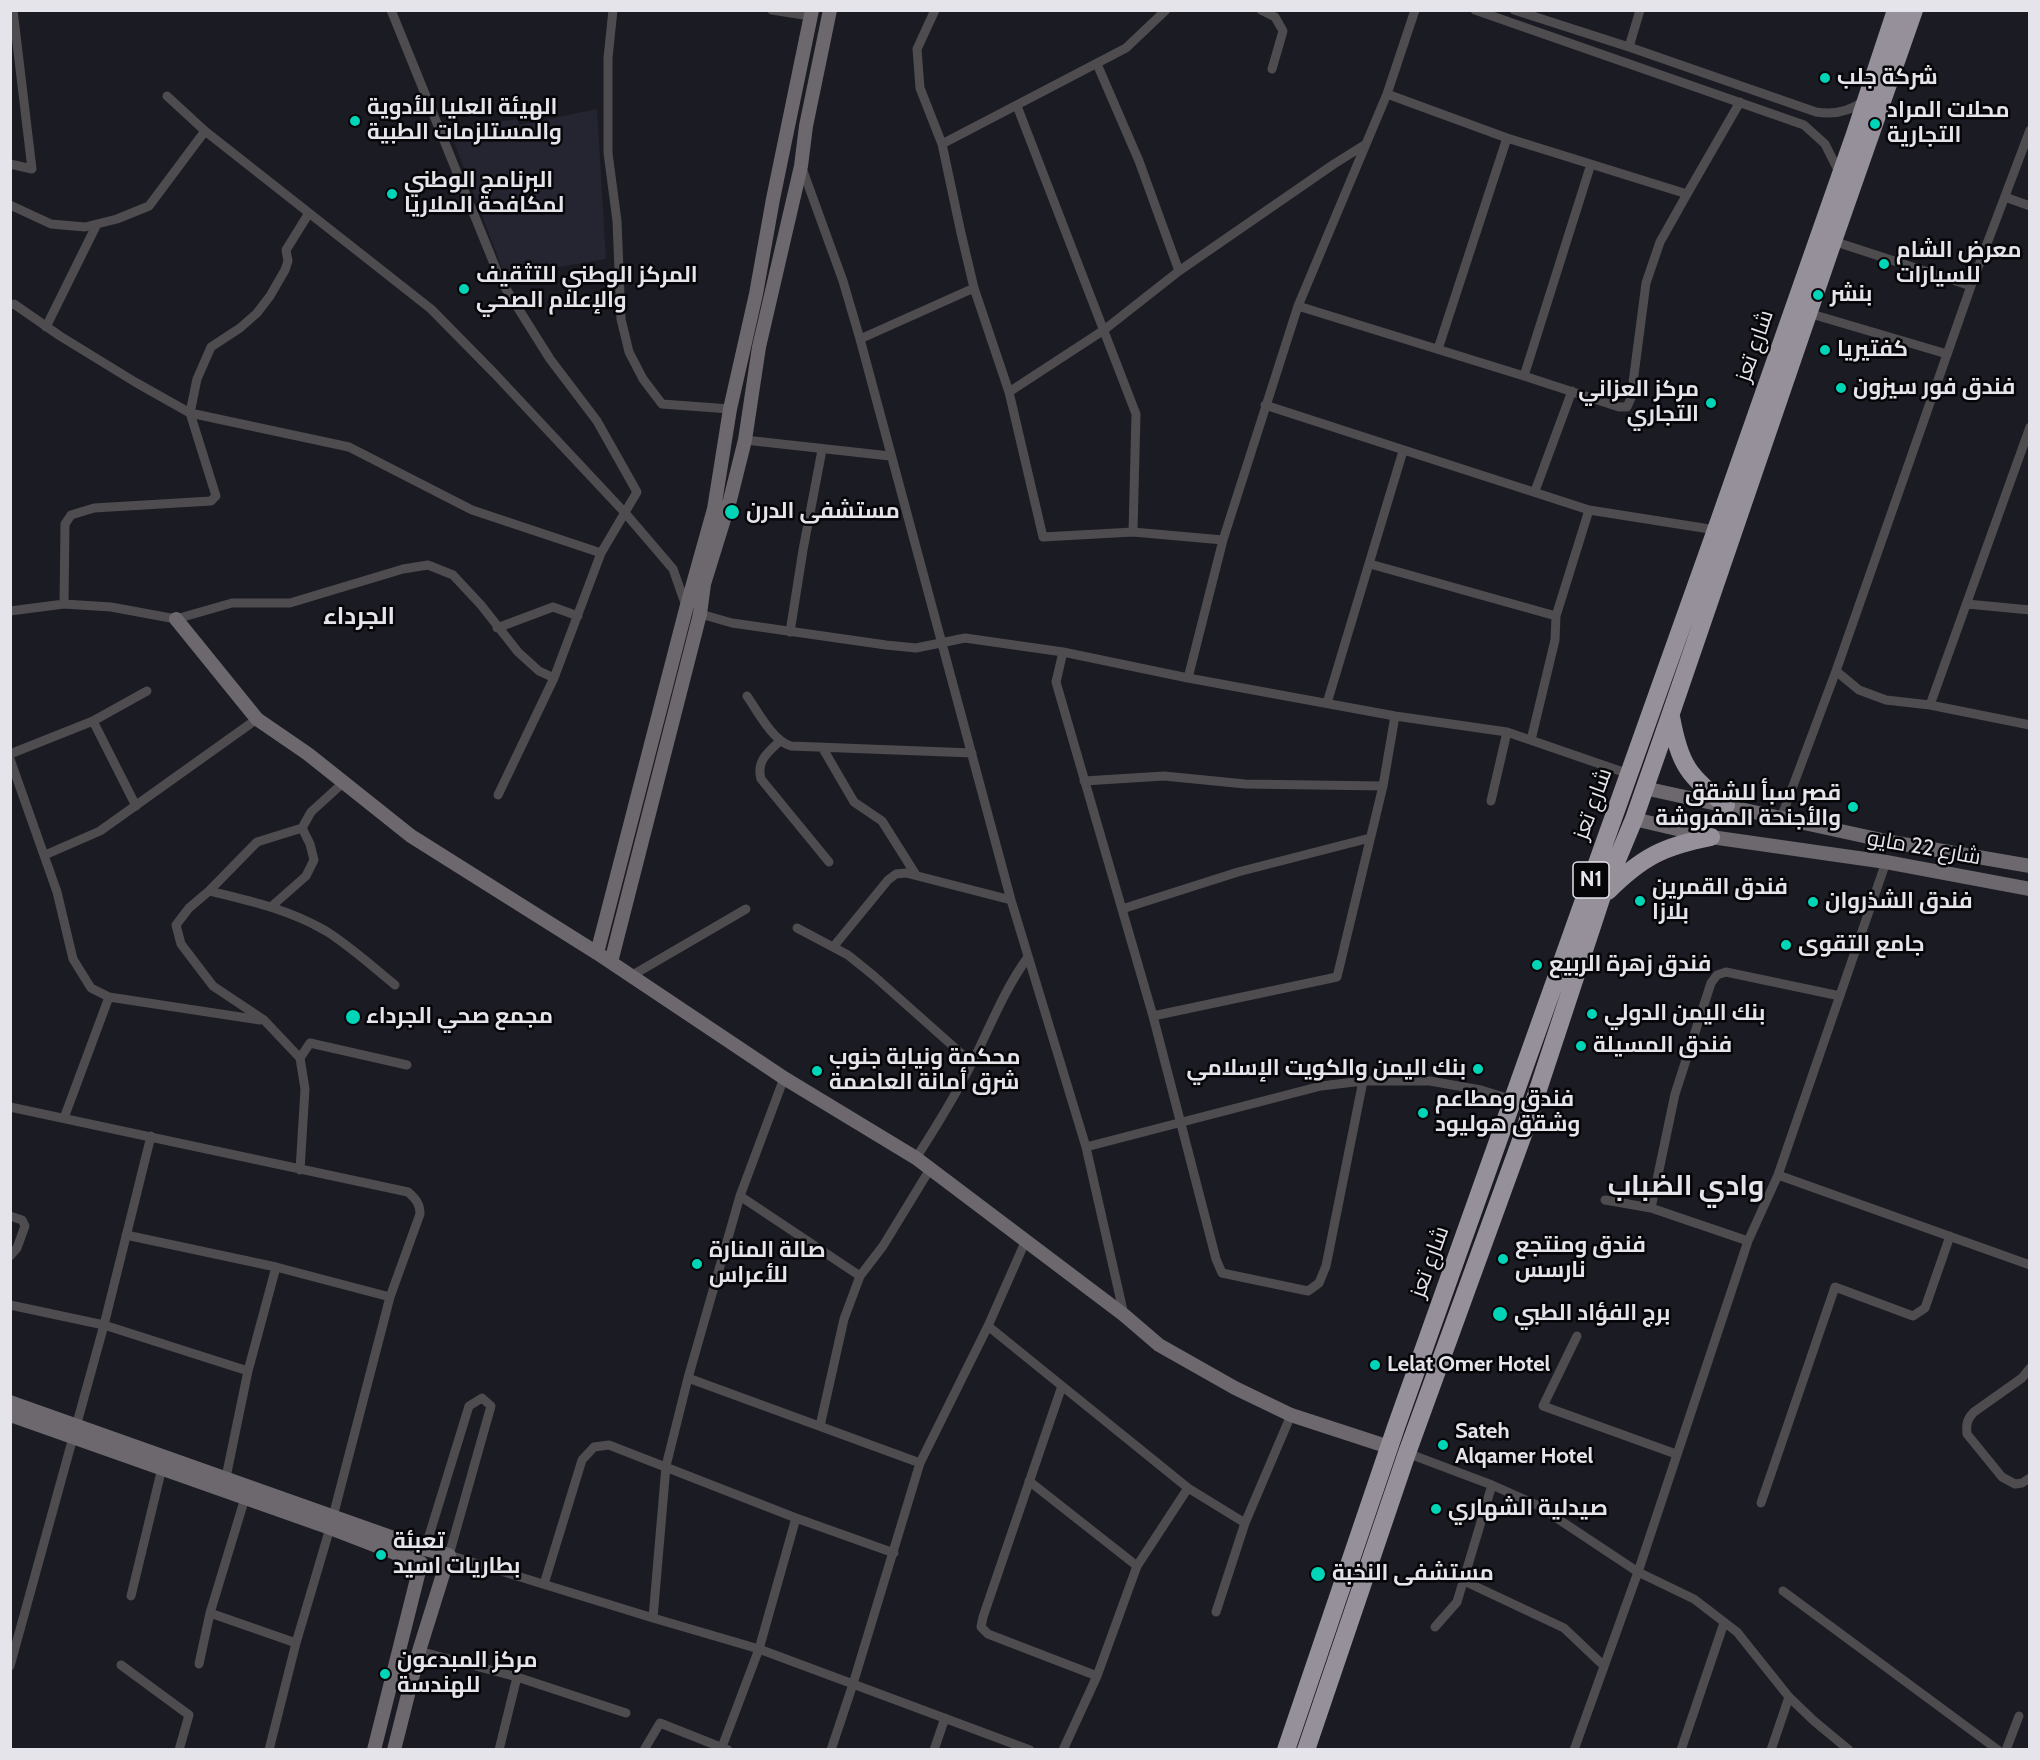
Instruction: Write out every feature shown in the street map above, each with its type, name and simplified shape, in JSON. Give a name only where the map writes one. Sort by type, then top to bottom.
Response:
[{"type":"highway","name":"شارع تعز","points":[[1286,1749],[1389,1447],[1716,530],[1896,10]]},
{"type":"highway","name":"شارع تعز","points":[[1306,1749],[1407,1453],[1524,1132],[1602,896],[1634,819],[1671,716],[1914,10]]},
{"type":"highway","points":[[1671,716],[1682,760],[1698,783],[1726,806]]},
{"type":"highway","points":[[1602,896],[1648,857],[1682,843],[1711,837]]},
{"type":"highway","points":[[1505,1125],[1524,1132]]},
{"type":"highway","points":[[1389,1447],[1407,1453]]},
{"type":"street","points":[[10,165],[32,169],[13,10]]},
{"type":"street","points":[[392,10],[501,281],[550,359],[597,421],[637,492],[602,553],[554,678],[498,795]]},
{"type":"street","points":[[613,10],[608,58],[609,153],[617,221],[621,319],[629,352],[643,379],[662,404],[730,409]]},
{"type":"street","points":[[597,953],[714,509],[730,409],[756,294],[811,13],[772,10]]},
{"type":"street","points":[[611,962],[700,614],[705,584],[730,500],[744,440],[759,347],[801,166],[806,126],[830,10]]},
{"type":"street","points":[[935,10],[917,49],[920,88],[942,144],[974,288],[1009,392],[1043,537],[1133,532],[1223,540]]},
{"type":"street","points":[[942,144],[1126,48],[1166,10]]},
{"type":"street","points":[[1261,10],[1275,16],[1283,32],[1272,69]]},
{"type":"street","points":[[1188,678],[1223,540],[1298,306],[1387,94],[1415,10]]},
{"type":"street","points":[[1474,10],[1804,125],[1825,144],[1840,175]]},
{"type":"street","points":[[1514,10],[1810,110],[1838,113],[1866,100]]},
{"type":"street","points":[[1629,47],[1640,10]]},
{"type":"street","points":[[1097,64],[1139,161],[1179,271]]},
{"type":"street","points":[[1387,94],[1508,138],[1687,194]]},
{"type":"street","points":[[167,96],[205,131],[431,309],[626,514],[673,569],[686,609]]},
{"type":"street","points":[[1298,306],[1619,407],[1627,407],[1631,398],[1646,284],[1660,242],[1740,102]]},
{"type":"street","points":[[1017,106],[1136,414],[1133,532]]},
{"type":"street","points":[[1804,125],[1810,110]]},
{"type":"street","points":[[1780,818],[1836,672],[1971,286],[2030,130]]},
{"type":"street","points":[[10,205],[51,224],[85,227],[117,219],[149,206],[205,131]]},
{"type":"street","points":[[1438,349],[1508,138]]},
{"type":"street","points":[[1009,392],[1104,330],[1179,271],[1365,144]]},
{"type":"street","points":[[783,158],[801,166],[843,281],[1011,900],[1086,1147],[1124,1315]]},
{"type":"street","points":[[1524,376],[1591,164]]},
{"type":"street","points":[[2005,197],[2030,206]]},
{"type":"street","points":[[64,604],[65,524],[71,515],[94,508],[211,501],[216,496],[190,413],[197,379],[212,347],[257,314],[285,270],[288,261],[286,250],[309,213]]},
{"type":"street","points":[[46,327],[97,224]]},
{"type":"street","points":[[1833,241],[1971,286]]},
{"type":"street","points":[[860,339],[974,288]]},
{"type":"street","points":[[10,305],[14,304],[46,327],[190,413],[349,447],[472,510],[602,553]]},
{"type":"street","points":[[1808,313],[1947,354]]},
{"type":"street","points":[[1535,491],[1572,391]]},
{"type":"street","points":[[1265,405],[1589,510],[1716,530]]},
{"type":"street","points":[[1930,705],[2030,427]]},
{"type":"street","points":[[744,440],[890,456]]},
{"type":"street","points":[[790,632],[822,450]]},
{"type":"street","points":[[1327,703],[1403,451]]},
{"type":"street","points":[[1532,740],[1555,640],[1556,616],[1589,510]]},
{"type":"street","points":[[1370,564],[1556,616]]},
{"type":"street","points":[[10,611],[64,604],[111,607],[176,619],[232,603],[290,603],[403,569],[429,565],[453,575],[481,605],[518,652],[539,671],[554,678]]},
{"type":"street","points":[[1967,604],[2030,610]]},
{"type":"street","points":[[497,628],[553,607],[578,616]]},
{"type":"street","points":[[686,609],[732,623],[916,648],[965,638],[1063,652],[1188,678],[1395,716],[1507,732],[1629,774]]},
{"type":"street","points":[[176,619],[257,719],[308,754],[411,836],[611,962],[784,1078],[916,1158],[1124,1315],[1159,1345],[1235,1388],[1291,1414],[1389,1447]]},
{"type":"street","points":[[1063,652],[1056,682],[1153,1016],[1215,1259],[1222,1273],[1308,1291],[1319,1283],[1326,1266],[1364,1081]]},
{"type":"street","points":[[1836,672],[1859,690],[1886,700],[1930,705],[2030,725]]},
{"type":"street","points":[[10,754],[93,721],[147,691]]},
{"type":"street","points":[[747,696],[780,741],[791,746],[972,753]]},
{"type":"street","points":[[1153,1016],[1337,976],[1383,786],[1395,716]]},
{"type":"street","points":[[45,855],[100,831],[257,719]]},
{"type":"street","points":[[93,721],[135,806]]},
{"type":"street","points":[[1491,801],[1507,732]]},
{"type":"street","points":[[780,741],[761,760],[759,769],[761,778],[829,862]]},
{"type":"street","points":[[822,747],[854,802],[882,821],[916,875]]},
{"type":"street","points":[[10,759],[57,892],[73,959],[91,988],[109,998],[264,1020]]},
{"type":"street","points":[[1084,781],[1164,776],[1245,784],[1383,786]]},
{"type":"street","points":[[300,1170],[305,1089],[300,1058],[264,1020],[213,986],[181,944],[176,924],[189,908],[257,842],[302,828],[311,812],[344,782]]},
{"type":"street","name":"شارع 22 مايو","points":[[1644,788],[1891,842],[2030,866]]},
{"type":"street","name":"شارع 22 مايو","points":[[1634,819],[1711,837],[1886,861],[2030,889]]},
{"type":"street","points":[[272,906],[306,876],[314,860],[310,844],[302,828]]},
{"type":"street","points":[[1122,909],[1238,872],[1370,838]]},
{"type":"street","points":[[1574,1749],[1638,1572],[1748,1241],[1778,1175],[1891,842]]},
{"type":"street","points":[[834,946],[890,877],[901,873],[1011,900]]},
{"type":"street","points":[[208,891],[272,906],[305,920],[328,933],[395,985]]},
{"type":"street","points":[[631,976],[746,909]]},
{"type":"street","points":[[797,928],[834,946],[874,976],[972,1063]]},
{"type":"street","points":[[916,1158],[937,1126],[972,1063],[1004,994],[1028,957]]},
{"type":"street","points":[[1652,1208],[1675,1094],[1712,983],[1717,975],[1726,972],[1840,996]]},
{"type":"street","points":[[64,1118],[109,998]]},
{"type":"street","points":[[300,1058],[310,1043],[407,1065]]},
{"type":"street","points":[[653,1618],[666,1466],[688,1378],[740,1196],[784,1078]]},
{"type":"street","points":[[1086,1147],[1322,1086],[1364,1081],[1430,1081],[1481,1090],[1513,1100]]},
{"type":"street","points":[[10,1107],[408,1192],[416,1199],[420,1207],[420,1214],[390,1298],[332,1522],[296,1643],[268,1749]]},
{"type":"street","points":[[10,1666],[104,1325],[151,1136]]},
{"type":"street","points":[[820,1425],[844,1319],[860,1276],[883,1246],[930,1169]]},
{"type":"street","points":[[1778,1175],[2030,1265]]},
{"type":"street","points":[[740,1196],[860,1276]]},
{"type":"street","points":[[1605,1200],[1652,1208],[1748,1241]]},
{"type":"street","points":[[10,1216],[22,1220],[25,1226],[17,1248],[10,1256]]},
{"type":"street","points":[[126,1235],[276,1267],[390,1298]]},
{"type":"street","points":[[1761,1503],[1835,1287],[1913,1316],[1925,1308],[1950,1236]]},
{"type":"street","points":[[831,1749],[894,1553],[920,1463],[988,1326],[1026,1240]]},
{"type":"street","points":[[224,1484],[248,1371],[276,1267]]},
{"type":"street","points":[[10,1305],[104,1325],[248,1371]]},
{"type":"street","points":[[988,1326],[1188,1488],[1245,1523]]},
{"type":"street","points":[[1577,1336],[1543,1406],[1676,1454]]},
{"type":"street","points":[[2030,1368],[2022,1378],[1974,1412],[1968,1418],[1966,1425],[1967,1434],[2002,1477],[2015,1485],[2030,1478]]},
{"type":"street","points":[[688,1378],[920,1463]]},
{"type":"street","points":[[1062,1386],[981,1627],[988,1634],[1097,1676]]},
{"type":"street","points":[[374,1749],[425,1549],[469,1406],[482,1398],[491,1406],[419,1651],[394,1749]]},
{"type":"street","points":[[10,1402],[162,1468],[224,1484],[245,1498],[449,1555],[759,1649],[1030,1749]]},
{"type":"street","points":[[1216,1612],[1245,1523],[1291,1414]]},
{"type":"street","points":[[10,1415],[74,1430],[332,1522],[421,1563],[444,1569]]},
{"type":"street","points":[[544,1584],[582,1460],[594,1447],[609,1444],[796,1518],[894,1553]]},
{"type":"street","points":[[1407,1453],[1492,1485],[1537,1505],[1638,1572],[1694,1599],[1737,1632],[1789,1697],[1849,1749]]},
{"type":"street","points":[[131,1596],[162,1468]]},
{"type":"street","points":[[1029,1481],[1137,1566]]},
{"type":"street","points":[[1435,1627],[1456,1602],[1492,1485]]},
{"type":"street","points":[[1063,1749],[1097,1676],[1137,1566],[1188,1488]]},
{"type":"street","points":[[199,1664],[210,1613],[245,1498]]},
{"type":"street","points":[[644,1749],[660,1723],[725,1748],[759,1649],[796,1518]]},
{"type":"street","points":[[1462,1580],[1564,1628],[1603,1665]]},
{"type":"street","points":[[1783,1591],[1998,1749]]},
{"type":"street","points":[[210,1613],[296,1643]]},
{"type":"street","points":[[1681,1749],[1724,1623]]},
{"type":"street","points":[[419,1651],[517,1677],[626,1713]]},
{"type":"street","points":[[120,1665],[189,1715],[179,1749]]},
{"type":"street","points":[[499,1749],[517,1677]]},
{"type":"street","points":[[1771,1749],[1789,1697]]},
{"type":"street","points":[[2006,1749],[2019,1716]]},
{"type":"street","points":[[934,1749],[945,1718]]},
{"type":"shaded area","points":[[597,109],[606,259],[505,276],[449,129],[517,119],[519,125]]},
{"type":"place","name":"شركة جلب","points":[[1825,78]]},
{"type":"place","name":"الهيئة العليا للأدوية والمستلزمات الطبية","points":[[355,121]]},
{"type":"place","name":"محلات المراد التجارية","points":[[1875,124]]},
{"type":"place","name":"البرنامج الوطني لمكافحة الملاريا","points":[[392,194]]},
{"type":"place","name":"معرض الشام للسيارات","points":[[1884,264]]},
{"type":"place","name":"المركز الوطني للتثقيف والإعلام الصحي","points":[[464,289]]},
{"type":"place","name":"بنشر","points":[[1818,295]]},
{"type":"place","name":"كفتيريا","points":[[1825,350]]},
{"type":"place","name":"فندق فور سيزون","points":[[1841,388]]},
{"type":"place","name":"مركز العزاني التجاري","points":[[1711,403]]},
{"type":"place","name":"مستشفى الدرن","points":[[732,512]]},
{"type":"place","name":"قصر سبأ للشقق والأجنحة المفروشة","points":[[1853,807]]},
{"type":"place","name":"فندق القمرين بلازا","points":[[1640,901]]},
{"type":"place","name":"فندق الشذروان","points":[[1813,902]]},
{"type":"place","name":"جامع التقوى","points":[[1786,945]]},
{"type":"place","name":"فندق زهرة الربيع","points":[[1537,965]]},
{"type":"place","name":"بنك اليمن الدولي","points":[[1592,1014]]},
{"type":"place","name":"مجمع صحي الجرداء","points":[[353,1017]]},
{"type":"place","name":"فندق المسيلة","points":[[1581,1046]]},
{"type":"place","name":"بنك اليمن والكويت الإسلامي","points":[[1478,1069]]},
{"type":"place","name":"محكمة ونيابة جنوب شرق أمانة العاصمة","points":[[817,1071]]},
{"type":"place","name":"فندق ومطاعم وشقق هوليود","points":[[1423,1113]]},
{"type":"place","name":"فندق ومنتجع نارسس","points":[[1503,1259]]},
{"type":"place","name":"صالة المنارة للأعراس","points":[[697,1264]]},
{"type":"place","name":"برج الفؤاد الطبي","points":[[1500,1314]]},
{"type":"place","name":"Lelat Omer Hotel","points":[[1375,1365]]},
{"type":"place","name":"Sateh Alqamer Hotel","points":[[1443,1445]]},
{"type":"place","name":"صيدلية الشهاري","points":[[1436,1509]]},
{"type":"place","name":"تعبئة بطاريات اسيد","points":[[381,1555]]},
{"type":"place","name":"مستشفى النخبة","points":[[1318,1574]]},
{"type":"place","name":"مركز المبدعون للهندسة","points":[[385,1674]]},
{"type":"district","name":"الجرداء","points":[[359,617]]},
{"type":"district","name":"وادي الضباب","points":[[1686,1187]]}]
